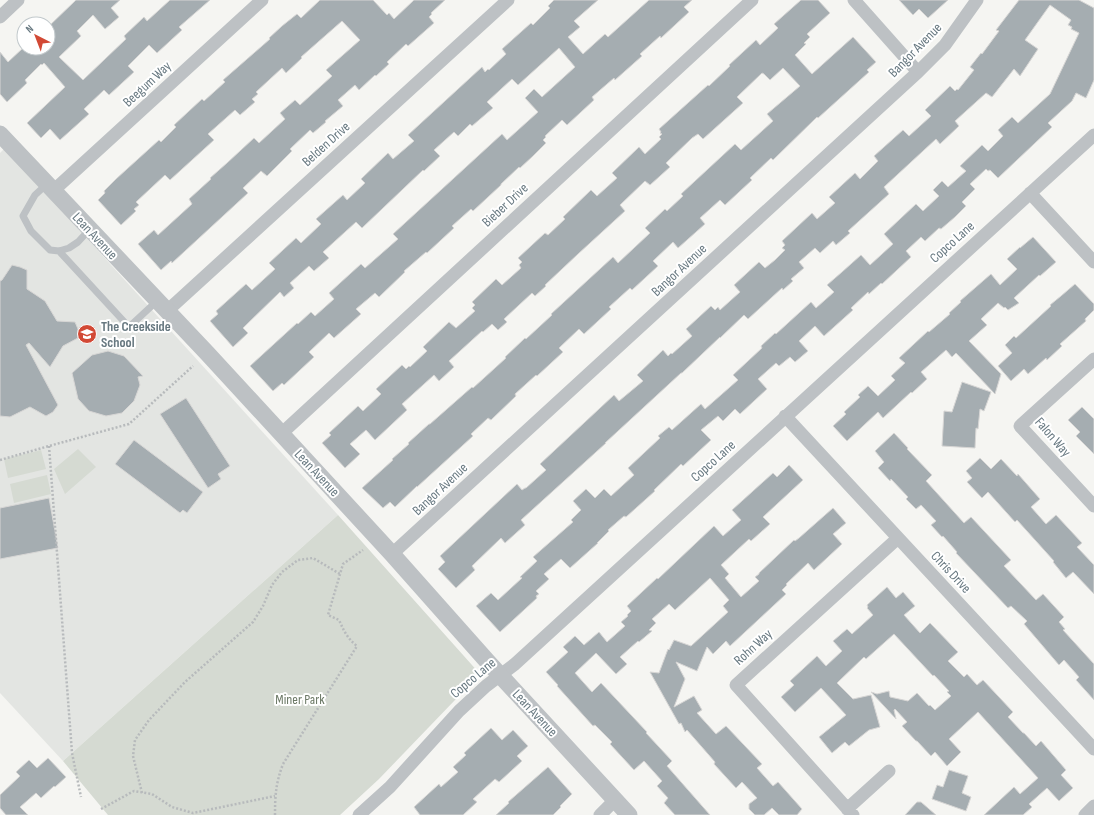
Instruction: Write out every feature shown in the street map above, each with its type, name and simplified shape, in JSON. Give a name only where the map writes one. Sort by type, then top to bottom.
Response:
[{"type":"street","points":[[0,16],[18,0]]},
{"type":"street","name":"Beegum Way","points":[[50,188],[262,0]]},
{"type":"street","name":"Belden Drive","points":[[162,306],[508,0]]},
{"type":"street","name":"Bieber Drive","points":[[281,434],[752,0]]},
{"type":"street","points":[[854,0],[918,72]]},
{"type":"street","name":"Bangor Avenue","points":[[392,554],[918,72],[945,45],[978,0]]},
{"type":"street","name":"Lean Avenue","points":[[0,134],[392,554],[500,675],[629,815]]},
{"type":"street","name":"Copco Lane","points":[[359,815],[390,787],[459,711],[486,686],[515,664],[1094,135]]},
{"type":"street","points":[[1030,193],[1094,262]]},
{"type":"street","name":"Falon Way","points":[[1094,359],[1020,426],[1094,506]]},
{"type":"street","name":"Chris Drive","points":[[785,416],[1094,750]]},
{"type":"street","name":"Rohn Way","points":[[888,771],[850,812],[736,685],[898,538]]},
{"type":"street","points":[[600,815],[615,800]]},
{"type":"street","points":[[1085,815],[1094,806]]},
{"type":"lane","points":[[50,188],[35,195],[23,216],[31,232],[50,250],[58,251],[69,248],[78,242],[89,230]]},
{"type":"lane","points":[[58,251],[129,327],[162,306]]},
{"type":"path","points":[[0,460],[129,424],[193,366]]},
{"type":"path","points":[[49,446],[72,753],[81,797]]},
{"type":"path","points":[[275,815],[277,779],[283,764],[356,646],[349,639],[339,620],[328,615],[344,564],[363,550]]},
{"type":"path","points":[[142,793],[133,756],[135,740],[149,720],[185,682],[253,622],[263,606],[272,585],[282,572],[298,560],[313,558],[340,574]]},
{"type":"path","points":[[101,809],[134,791],[152,794],[172,807],[193,814],[275,796]]},
{"type":"shaded area","name":"The Creekside School","points":[[5,148],[338,515],[63,761],[0,693],[0,153]]},
{"type":"green space","points":[[78,449],[96,467],[65,494],[54,469]]},
{"type":"green space","points":[[41,450],[46,469],[8,478],[4,459]]},
{"type":"green space","points":[[47,475],[51,494],[14,503],[10,484]]},
{"type":"green space","name":"Miner Park","points":[[338,515],[480,674],[379,779],[340,815],[108,815],[63,761]]},
{"type":"building","points":[[76,0],[120,0],[111,8],[119,17],[105,29],[93,15],[77,31],[81,36],[59,57],[83,80],[126,39],[124,36],[144,17],[147,21],[170,0],[210,0],[179,27],[182,30],[157,53],[149,45],[128,66],[134,72],[109,95],[104,90],[84,109],[89,114],[60,140],[50,129],[41,138],[27,123],[65,87],[44,63],[42,65],[41,64],[25,80],[27,83],[7,102],[0,94],[0,52],[8,62],[16,55],[16,56],[56,56],[56,19]]},
{"type":"building","points":[[320,0],[373,0],[387,15],[389,13],[394,19],[414,0],[445,0],[431,13],[432,14],[429,17],[434,23],[408,46],[406,44],[387,62],[389,64],[359,90],[355,85],[338,100],[343,106],[313,133],[310,130],[290,149],[292,151],[267,176],[261,171],[243,188],[248,193],[172,263],[171,261],[161,270],[138,244],[154,230],[158,235],[192,204],[189,199],[211,179],[210,178],[254,138],[259,143],[285,119],[280,113],[295,100],[300,105],[332,76],[326,70],[360,40],[342,21],[301,57],[302,58],[286,73],[282,68],[256,92],[258,94],[252,99],[255,102],[240,115],[235,110],[208,134],[214,140],[170,180],[165,175],[136,202],[139,205],[134,209],[136,211],[121,225],[98,200],[105,193],[104,191],[116,179],[159,140],[161,142],[176,127],[174,125],[202,99],[204,101],[225,82],[223,80],[270,39],[269,38],[282,26],[297,14],[301,18]]},
{"type":"building","points":[[554,0],[598,0],[574,21],[580,27],[568,37],[583,54],[605,34],[608,37],[649,0],[692,0],[684,7],[689,12],[661,38],[660,36],[640,54],[642,56],[615,80],[614,78],[592,97],[594,100],[567,125],[562,120],[545,136],[546,137],[543,140],[546,143],[533,156],[520,168],[519,167],[473,211],[471,209],[452,226],[454,228],[427,253],[426,252],[404,271],[405,272],[379,297],[375,293],[356,309],[361,314],[334,338],[329,333],[309,352],[314,357],[284,385],[282,383],[273,391],[250,366],[297,323],[298,324],[311,312],[315,316],[334,299],[329,293],[361,264],[365,268],[398,239],[393,234],[502,134],[507,140],[538,112],[525,98],[534,89],[542,97],[575,67],[559,48],[518,85],[512,79],[487,102],[493,108],[472,126],[470,124],[458,136],[454,132],[434,150],[440,156],[424,171],[423,170],[362,228],[356,222],[323,252],[329,258],[314,271],[309,266],[290,283],[294,288],[284,297],[280,292],[243,328],[248,333],[233,347],[210,321],[218,314],[216,311],[246,284],[252,290],[275,269],[269,263],[296,238],[301,243],[321,224],[316,219],[343,195],[347,200],[365,183],[361,179],[388,153],[393,159],[414,141],[408,135],[482,67],[485,72],[488,69],[489,70],[506,54],[502,49],[531,23],[533,25],[550,8],[548,6]]},
{"type":"building","points":[[801,0],[818,0],[830,13],[807,34],[810,37],[804,43],[806,44],[795,55],[812,74],[853,37],[876,62],[867,70],[869,72],[818,118],[817,117],[773,160],[771,158],[750,178],[752,180],[725,205],[720,200],[700,218],[705,224],[678,248],[673,242],[653,261],[658,266],[632,290],[630,288],[609,307],[611,309],[584,334],[579,329],[559,348],[563,352],[515,394],[516,396],[491,420],[488,418],[471,434],[473,436],[395,507],[390,502],[383,508],[362,488],[393,460],[392,459],[409,444],[408,443],[472,387],[473,388],[613,257],[618,263],[650,233],[645,228],[665,209],[667,211],[683,196],[681,194],[735,144],[741,150],[773,121],[767,114],[800,86],[783,68],[770,80],[762,73],[737,97],[743,103],[703,139],[698,134],[692,138],[666,163],[670,167],[650,185],[645,181],[620,205],[625,211],[535,296],[532,293],[504,319],[507,322],[498,330],[492,324],[483,332],[482,331],[449,361],[454,367],[439,381],[434,375],[402,404],[407,410],[375,440],[366,430],[350,444],[360,454],[345,468],[322,443],[331,435],[329,433],[358,406],[363,411],[381,394],[376,389],[402,365],[406,369],[409,366],[410,367],[427,351],[423,347],[449,322],[456,328],[475,311],[472,308],[475,305],[472,302],[496,279],[502,285],[521,268],[519,265],[522,262],[518,258],[545,233],[548,235],[565,219],[563,217],[591,190],[597,196],[617,178],[612,173],[639,147],[645,154],[661,139],[659,137],[662,134],[660,133],[661,132],[659,129],[708,85],[709,86],[756,40],[760,45],[778,28],[774,24]]},
{"type":"building","points":[[899,0],[948,0],[928,18],[919,9],[913,15]]},
{"type":"building","points":[[1019,0],[1079,0],[1094,8],[1094,80],[1086,98],[1076,93],[1072,101],[1048,123],[1052,127],[998,178],[990,170],[988,171],[986,169],[970,184],[975,189],[962,202],[966,206],[955,217],[941,229],[939,228],[925,241],[921,237],[906,251],[911,257],[882,284],[881,283],[869,294],[868,292],[851,308],[853,310],[824,336],[815,326],[799,341],[808,351],[795,362],[790,357],[779,366],[776,363],[758,379],[767,389],[740,414],[735,409],[723,421],[718,416],[701,430],[711,440],[683,466],[681,464],[654,490],[655,491],[626,517],[624,516],[608,530],[609,531],[598,543],[570,568],[561,559],[544,574],[549,579],[536,591],[539,594],[536,596],[537,598],[500,632],[476,606],[491,593],[498,600],[522,578],[520,577],[537,561],[533,557],[573,522],[571,520],[581,510],[573,501],[586,489],[595,498],[604,489],[611,496],[634,475],[628,468],[660,438],[658,436],[669,427],[672,430],[701,404],[705,409],[738,380],[733,375],[762,348],[761,346],[775,333],[776,334],[811,302],[816,308],[834,292],[827,285],[861,255],[870,265],[893,244],[884,234],[916,204],[923,211],[939,196],[933,190],[942,181],[948,187],[966,171],[960,166],[982,145],[988,151],[1003,136],[998,130],[1012,117],[1018,123],[1050,94],[1079,33],[1071,29],[1072,27],[1068,25],[1071,20],[1050,5],[1025,40],[1038,49],[1020,76],[1014,69],[992,97],[986,93],[955,121],[959,126],[940,144],[936,139],[884,187],[889,194],[848,231],[850,233],[836,245],[833,241],[820,253],[815,248],[799,262],[804,268],[791,279],[793,281],[783,290],[782,288],[748,319],[744,315],[521,520],[525,525],[505,543],[501,538],[472,566],[475,570],[456,588],[438,569],[445,562],[440,556],[517,484],[522,490],[546,470],[540,464],[614,395],[619,401],[643,381],[637,375],[663,350],[668,356],[692,336],[686,329],[711,306],[715,310],[718,307],[720,310],[740,292],[734,285],[759,262],[765,268],[775,260],[785,250],[782,248],[785,245],[782,241],[812,213],[817,219],[835,203],[829,197],[855,173],[860,179],[878,161],[874,156],[903,130],[909,136],[931,116],[925,110],[950,86],[955,91],[957,89],[958,90],[974,70],[970,67],[999,31],[996,30]]},
{"type":"building","points":[[1033,237],[1056,262],[1014,298],[1019,303],[1008,310],[998,303],[981,319],[987,325],[969,341],[1001,374],[995,394],[956,353],[952,357],[946,350],[921,372],[927,379],[912,393],[911,392],[883,418],[878,412],[847,441],[833,426],[846,414],[844,412],[860,397],[858,395],[868,386],[878,396],[895,380],[891,376],[905,363],[899,358],[928,331],[929,332],[950,314],[949,313],[961,302],[960,301],[991,274],[1000,285],[1017,269],[1007,259]]},
{"type":"building","points":[[12,265],[27,270],[27,289],[45,301],[57,321],[75,322],[78,329],[78,338],[63,346],[50,367],[29,343],[26,345],[58,405],[53,412],[46,416],[30,407],[10,417],[0,416],[0,281]]},
{"type":"building","points":[[1075,284],[1094,304],[1094,310],[1085,319],[1086,321],[1060,344],[1062,346],[1047,360],[1046,358],[1028,374],[1024,369],[1011,381],[998,366],[1012,353],[1005,345],[1014,336],[1016,338],[1051,306],[1050,305]]},
{"type":"building","points":[[108,351],[124,356],[143,376],[138,377],[140,385],[134,401],[122,413],[106,416],[89,411],[78,399],[72,373],[92,355]]},
{"type":"building","points":[[962,382],[991,392],[984,411],[980,409],[978,429],[976,428],[975,448],[942,446],[944,411],[952,412]]},
{"type":"building","points":[[186,398],[230,466],[218,474],[221,479],[208,488],[160,414]]},
{"type":"building","points":[[1082,407],[1094,419],[1094,454],[1076,436],[1080,432],[1068,420]]},
{"type":"building","points":[[894,433],[932,475],[926,481],[964,523],[971,517],[1011,560],[1004,566],[1036,600],[1043,594],[1064,617],[1059,622],[1065,629],[1063,630],[1094,664],[1094,700],[1076,680],[1079,677],[1064,660],[1059,665],[1024,624],[1027,621],[1011,606],[1008,608],[956,553],[957,552],[943,536],[942,537],[931,525],[936,521],[921,505],[916,509],[906,499],[908,497],[878,468],[884,462],[875,451]]},
{"type":"building","points":[[134,440],[203,492],[187,513],[183,510],[180,513],[115,464]]},
{"type":"building","points":[[980,458],[991,469],[1001,459],[1017,476],[1018,474],[1040,499],[1031,507],[1046,524],[1056,515],[1082,543],[1077,547],[1094,565],[1094,594],[1073,572],[1066,578],[1053,562],[1054,561],[1017,520],[1015,522],[988,492],[982,498],[967,482],[972,478],[966,471]]},
{"type":"building","points":[[789,465],[803,480],[763,517],[770,524],[751,541],[749,539],[721,565],[729,574],[725,578],[741,597],[759,581],[755,577],[759,573],[794,540],[795,541],[799,538],[833,508],[846,523],[833,534],[842,544],[814,570],[808,563],[786,584],[787,585],[782,590],[786,594],[730,646],[726,641],[713,654],[707,647],[697,671],[676,662],[685,679],[674,707],[694,696],[702,710],[697,713],[716,734],[726,726],[762,764],[757,768],[773,786],[778,782],[802,809],[797,815],[779,815],[772,808],[764,815],[755,815],[749,809],[749,804],[757,798],[742,782],[736,788],[714,764],[715,762],[687,730],[685,732],[650,672],[659,673],[668,649],[669,650],[674,640],[691,646],[728,612],[723,606],[729,600],[710,578],[675,610],[669,604],[652,619],[656,623],[649,630],[652,631],[620,657],[627,664],[616,674],[596,653],[575,673],[592,692],[601,683],[672,761],[667,766],[710,815],[675,815],[664,803],[668,798],[657,786],[662,781],[644,761],[634,770],[610,744],[612,742],[595,725],[593,726],[546,672],[568,652],[563,647],[575,636],[584,645],[599,632],[607,642],[625,626],[621,622],[631,611],[627,606],[714,526],[723,536],[741,520],[732,510],[773,473],[777,477]]},
{"type":"building","points":[[49,498],[58,548],[0,559],[0,508]]},
{"type":"building","points":[[887,587],[896,598],[903,592],[915,606],[904,615],[920,633],[930,623],[958,652],[948,661],[964,677],[967,674],[977,685],[983,680],[1013,712],[1008,717],[1036,746],[1041,741],[1066,770],[1061,775],[1073,788],[1059,801],[1047,788],[1029,804],[1032,807],[1023,815],[984,815],[1014,787],[1020,794],[1038,778],[978,712],[949,739],[961,752],[947,766],[935,752],[931,756],[916,741],[902,726],[907,722],[895,709],[896,719],[871,692],[877,694],[889,691],[890,697],[908,701],[917,693],[929,706],[930,705],[935,710],[951,696],[947,692],[949,691],[894,634],[866,659],[864,657],[837,683],[853,699],[871,695],[880,727],[869,730],[849,746],[845,742],[832,753],[819,737],[846,715],[821,688],[795,712],[781,697],[794,685],[790,681],[817,656],[826,666],[842,651],[833,641],[847,629],[852,634],[873,615],[867,608],[867,605]]},
{"type":"building","points":[[491,728],[502,740],[513,730],[528,746],[517,756],[522,761],[499,782],[495,779],[473,799],[477,802],[463,815],[420,815],[414,807],[439,784],[441,787],[458,772],[453,767],[466,755],[464,753]]},
{"type":"building","points":[[48,758],[66,777],[41,798],[36,793],[20,807],[28,815],[6,815],[0,808],[0,795],[20,776],[16,772],[29,760],[37,768]]},
{"type":"building","points":[[548,767],[572,794],[553,815],[496,815],[509,803],[508,802]]},
{"type":"building","points":[[949,770],[968,776],[962,793],[971,797],[966,811],[932,799],[937,785],[943,787]]},
{"type":"building","points":[[917,802],[921,802],[936,815],[905,815]]},
{"type":"place","name":"The Creekside School","points":[[87,334]]}]
